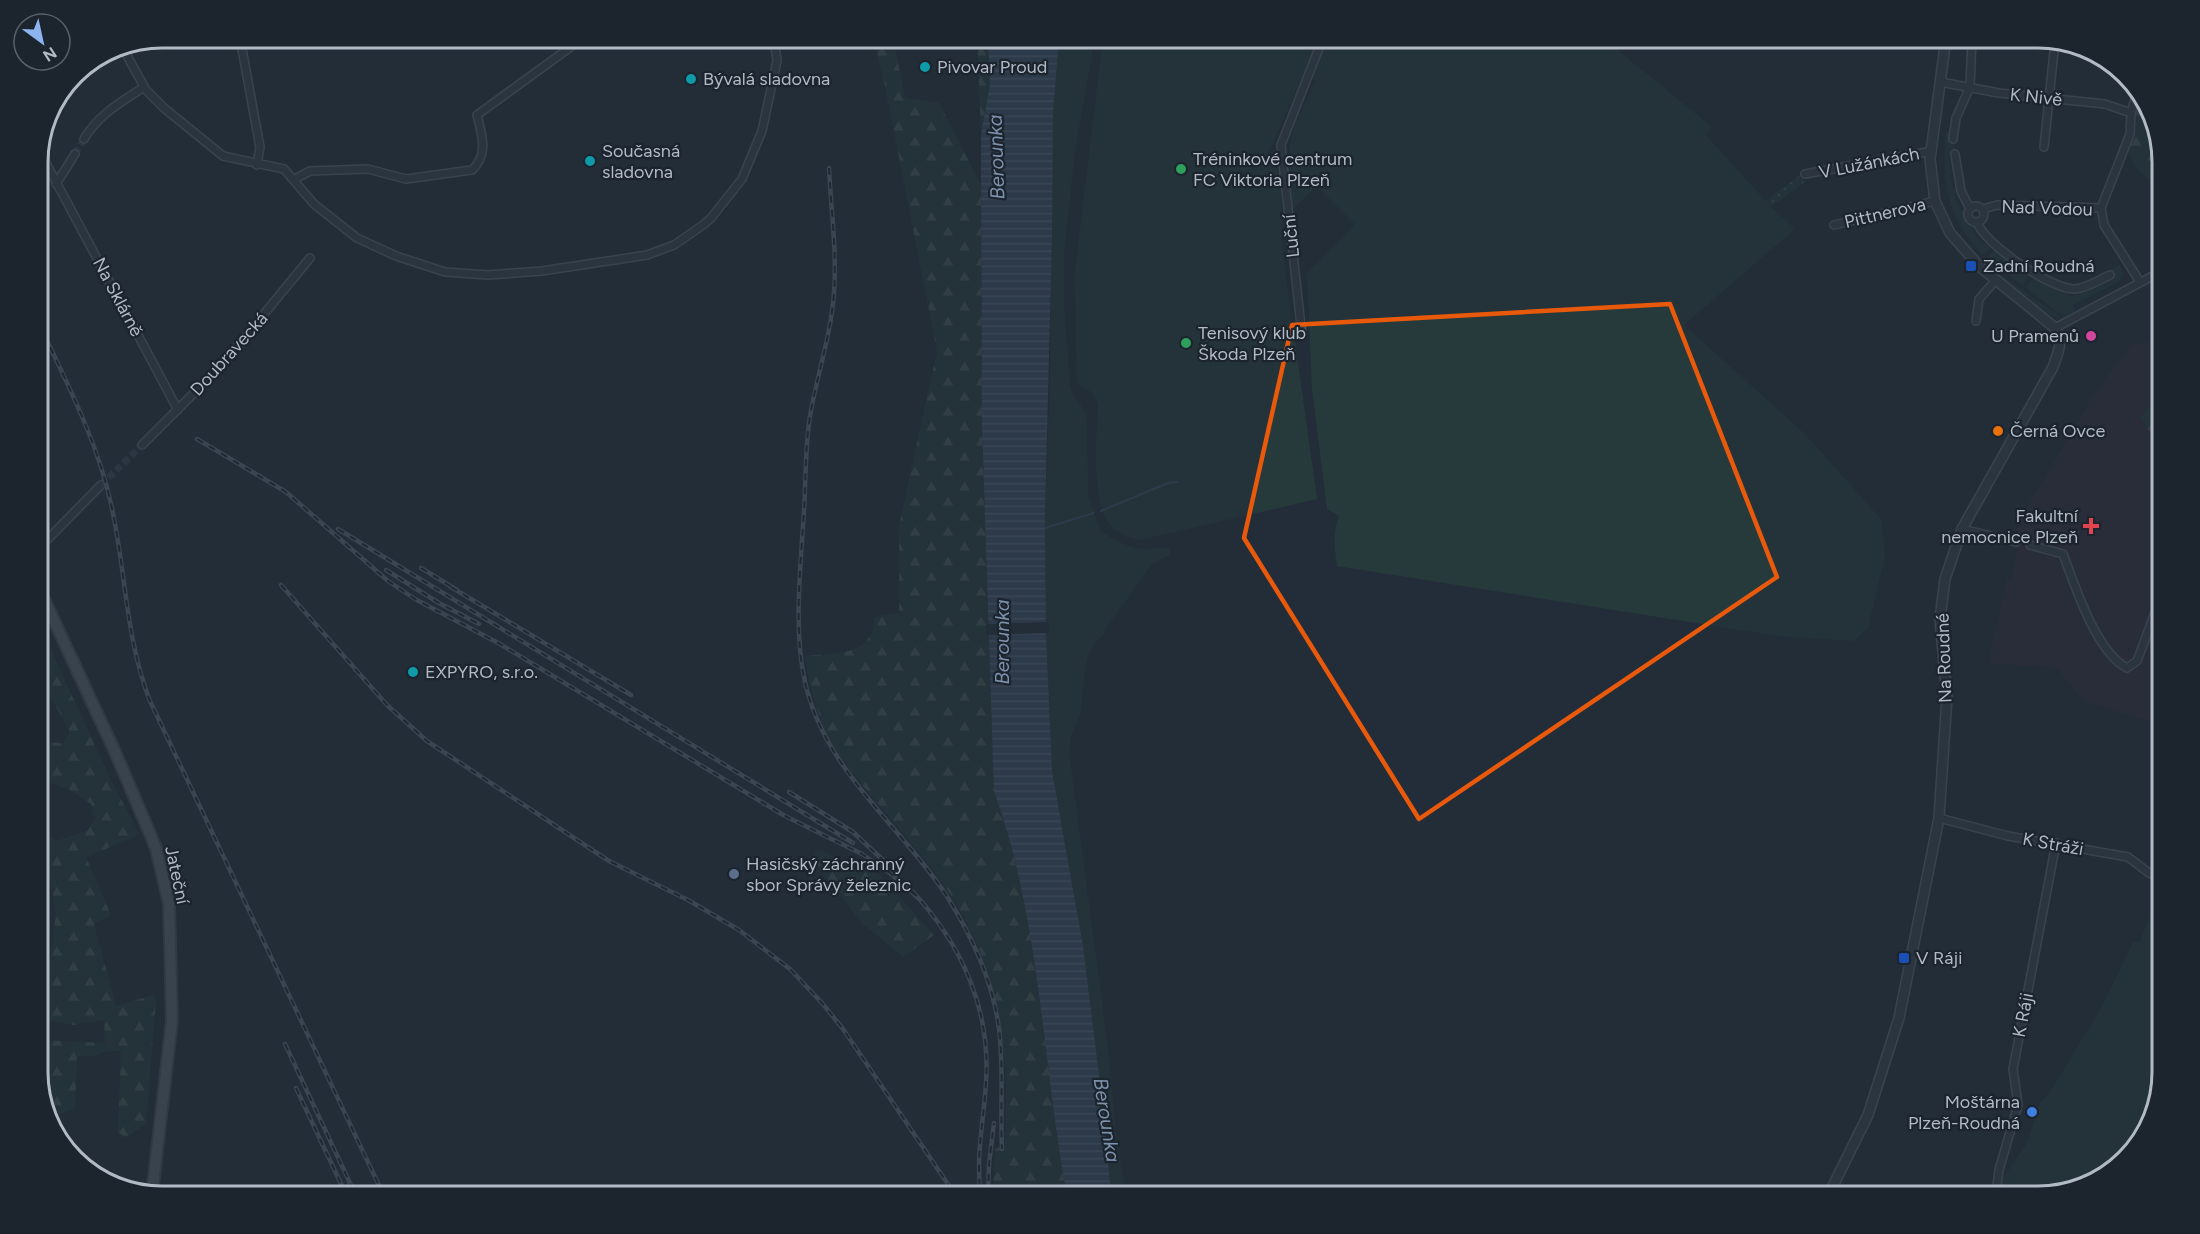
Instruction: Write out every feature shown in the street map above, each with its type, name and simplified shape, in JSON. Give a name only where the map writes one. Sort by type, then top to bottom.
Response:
[{"type":"main road","name":"Jateční","points":[[48,608],[116,754],[156,848],[169,904],[172,1020],[153,1185]]},
{"type":"street","points":[[242,48],[260,147],[257,165]]},
{"type":"street","points":[[295,179],[310,171],[368,169],[406,179],[472,170],[479,164],[485,146],[477,116],[569,48]]},
{"type":"street","points":[[126,54],[144,87],[164,108],[223,156],[284,169],[295,179],[314,204],[357,238],[396,256],[445,272],[488,275],[523,273],[647,255],[674,245],[703,225],[742,179],[762,131],[777,61],[775,48]]},
{"type":"street","name":"Luční","points":[[1302,335],[1281,145],[1319,48]]},
{"type":"street","points":[[1945,48],[1930,159],[1935,201],[1950,233],[1979,266],[2055,328],[2152,276]]},
{"type":"street","points":[[1953,140],[1956,118],[1970,87],[1972,48]]},
{"type":"street","points":[[2044,147],[2054,49]]},
{"type":"street","name":"K Nivě","points":[[1940,82],[2105,104],[2131,113]]},
{"type":"street","points":[[84,139],[92,125],[107,112],[144,87]]},
{"type":"street","points":[[2101,207],[2130,135],[2131,113],[2134,101]]},
{"type":"street","name":"V Lužánkách","points":[[1805,174],[1932,151]]},
{"type":"street","points":[[56,184],[75,154]]},
{"type":"street","points":[[1955,154],[1961,191],[1970,209],[1968,214],[1970,219],[1977,222],[1983,234],[2004,253],[2058,286],[2074,289],[2089,285],[2110,274]]},
{"type":"street","name":"Na Sklárně","points":[[48,168],[178,410]]},
{"type":"street","name":"Pittnerova","points":[[1834,225],[1935,201]]},
{"type":"street","name":"Nad Vodou","points":[[1983,209],[1997,205],[2101,207],[2104,225],[2140,282]]},
{"type":"street","points":[[1970,209],[1977,206],[1983,209],[1984,216],[1977,222]]},
{"type":"street","name":"Doubravecká","points":[[142,445],[223,364],[310,258]]},
{"type":"street","points":[[1976,321],[1979,300],[1996,280]]},
{"type":"street","name":"Na Roudné","points":[[1833,1186],[1868,1116],[1899,1018],[1939,818],[1947,697],[1940,619],[1945,579],[1962,529],[2053,367],[2061,345],[2055,328]]},
{"type":"street","points":[[48,539],[101,485]]},
{"type":"street","points":[[1962,529],[2016,542]]},
{"type":"street","points":[[2030,545],[2063,554],[2090,622],[2117,663],[2127,668],[2137,661],[2152,621]]},
{"type":"street","name":"K Stráži","points":[[1939,818],[2008,836],[2128,857],[2152,874]]},
{"type":"street","name":"K Ráji","points":[[1997,1186],[1999,1170],[2019,1104],[2013,1069],[2056,843]]},
{"type":"highlighted area","points":[[1670,304],[1777,577],[1419,819],[1244,538],[1292,325]]},
{"type":"shaded area","name":"Fakultní nemocnice Plzeň","points":[[2151,342],[2152,345],[2152,403],[2140,417],[2152,436],[2152,723],[2082,700],[2057,668],[1988,663],[2007,579],[2011,579],[2018,550],[2014,549],[2021,518],[2092,397],[2131,345]]},
{"type":"green space","points":[[876,48],[895,48],[905,98],[939,103],[981,185],[982,425],[994,791],[1010,840],[1022,890],[1039,992],[1065,1186],[993,1186],[995,1149],[1005,1145],[1005,1079],[999,1018],[983,959],[970,929],[945,886],[855,776],[835,748],[817,709],[806,664],[805,656],[833,654],[860,646],[872,632],[874,617],[899,613],[899,526],[937,351]]},
{"type":"green space","points":[[977,48],[988,48],[990,84],[981,135]]},
{"type":"green space","points":[[1058,48],[1093,48],[1075,149],[1064,254],[1064,305],[1070,387],[1087,418],[1088,495],[1101,532],[1131,547],[1165,548],[1169,549],[1171,554],[1152,564],[1106,628],[1105,633],[1093,645],[1088,655],[1084,674],[1081,712],[1071,736],[1069,753],[1108,1048],[1116,1135],[1124,1186],[1110,1186],[1105,1123],[1083,946],[1052,771],[1046,634],[1045,515],[1050,372],[1053,112]]},
{"type":"green space","points":[[1102,48],[1615,48],[1712,127],[1705,134],[1771,207],[1795,229],[1684,325],[1805,434],[1881,519],[1885,555],[1868,628],[1853,641],[1778,636],[1337,566],[1335,535],[1339,516],[1327,509],[1312,389],[1307,273],[1355,224],[1317,186],[1292,210],[1289,150],[1295,124],[1316,81],[1303,75],[1267,156],[1280,175],[1283,255],[1317,499],[1140,540],[1114,529],[1104,516],[1097,486],[1098,405],[1094,394],[1077,383],[1075,272]]},
{"type":"green space","points":[[2131,97],[2146,125],[2152,154],[2152,180],[2138,169],[2131,157],[2126,130]]},
{"type":"green space","points":[[1946,131],[1950,132],[1949,140],[1954,142],[1955,149],[1949,157],[1950,169],[1953,169],[1950,173],[1960,209],[1964,210],[1974,228],[1973,232],[1982,243],[1986,243],[1991,248],[1982,255],[1961,226],[1949,198],[1945,168]]},
{"type":"green space","points":[[1799,176],[1805,182],[1771,207],[1765,201]]},
{"type":"green space","points":[[1995,250],[2030,273],[2023,286],[1986,258]]},
{"type":"green space","points":[[2120,265],[2123,275],[2118,282],[2073,305],[2076,312],[2065,318],[2026,288],[2035,276],[2053,285],[2052,287],[2066,291],[2067,296],[2073,296],[2111,278],[2108,271]]},
{"type":"green space","points":[[2001,275],[2062,318],[2047,313],[2030,302]]},
{"type":"green space","points":[[2152,403],[2152,436],[2140,417]]},
{"type":"green space","points":[[48,644],[113,784],[139,833],[139,835],[86,857],[111,915],[94,924],[116,1006],[153,995],[156,999],[146,1124],[125,1138],[118,1132],[121,1051],[107,1051],[93,1056],[77,1056],[75,1111],[68,1110],[57,1117],[50,1094],[48,1040],[105,1043],[104,1020],[73,1025],[48,1020],[48,967],[56,913],[48,868],[48,834],[56,841],[87,831],[95,819],[91,804],[70,790],[48,782],[48,742],[63,743],[70,732],[48,694]]},
{"type":"green space","points":[[818,850],[880,875],[934,935],[903,957],[862,923],[811,858]]},
{"type":"green space","points":[[2152,912],[2151,1087],[2148,1102],[2137,1129],[2119,1153],[2095,1171],[2082,1177],[2053,1185],[1998,1186],[2027,1143],[2040,1103],[2052,1089],[2101,1008],[2134,941],[2139,943]]},
{"type":"water","name":"Berounka","points":[[988,48],[1058,48],[1053,112],[1045,515],[1046,634],[1052,771],[1083,946],[1105,1123],[1110,1186],[1065,1186],[1039,992],[1022,890],[1010,840],[994,791],[982,425],[981,135],[990,84]]},
{"type":"pier","points":[[1049,622],[1049,633],[986,635],[986,624]]},
{"type":"waterway","points":[[1101,511],[1168,483],[1177,482]]},
{"type":"waterway","points":[[1045,528],[1094,513]]},
{"type":"tunnel","points":[[75,154],[84,139]]},
{"type":"tunnel","points":[[101,485],[142,445]]},
{"type":"railway","points":[[829,168],[835,278],[830,324],[807,439],[799,597],[801,662],[815,714],[829,743],[866,796],[909,846],[948,898],[981,961],[992,994],[999,1029],[1002,1149]]},
{"type":"railway","points":[[48,343],[80,411],[105,480],[116,529],[135,652],[150,701],[379,1186]]},
{"type":"railway","points":[[197,439],[286,492],[388,581],[415,599],[500,644],[785,816],[862,854],[894,876]]},
{"type":"railway","points":[[338,529],[853,843]]},
{"type":"railway","points":[[421,568],[457,590]]},
{"type":"railway","points":[[386,570],[439,603],[479,624]]},
{"type":"railway","points":[[281,585],[387,705],[427,741],[609,861],[688,900],[739,930],[790,969],[843,1029],[949,1186]]},
{"type":"railway","points":[[451,587],[631,695]]},
{"type":"railway","points":[[789,792],[853,832],[885,862]]},
{"type":"railway","points":[[888,871],[917,897]]},
{"type":"railway","points":[[912,891],[945,933],[958,955],[978,1003],[986,1055],[986,1082],[979,1153],[980,1186]]},
{"type":"railway","points":[[285,1044],[351,1186]]},
{"type":"railway","points":[[296,1088],[342,1186]]},
{"type":"railway","points":[[988,1186],[994,1123]]},
{"type":"place","name":"Pivovar Proud","points":[[925,67]]},
{"type":"place","name":"Bývalá sladovna","points":[[691,79]]},
{"type":"place","name":"Současná sladovna","points":[[590,161]]},
{"type":"place","name":"Tréninkové centrum FC Viktoria Plzeň","points":[[1181,169]]},
{"type":"place","name":"Zadní Roudná","points":[[1971,266]]},
{"type":"place","name":"U Pramenů","points":[[2091,336]]},
{"type":"place","name":"Tenisový klub Škoda Plzeň","points":[[1186,343]]},
{"type":"place","name":"Černá Ovce","points":[[1998,431]]},
{"type":"place","name":"Fakultní nemocnice Plzeň","points":[[2091,526]]},
{"type":"place","name":"EXPYRO, s.r.o.","points":[[413,672]]},
{"type":"place","name":"Hasičský záchranný sbor Správy železnic","points":[[734,874]]},
{"type":"place","name":"V Ráji","points":[[1904,958]]},
{"type":"place","name":"Moštárna Plzeň-Roudná","points":[[2032,1112]]}]
